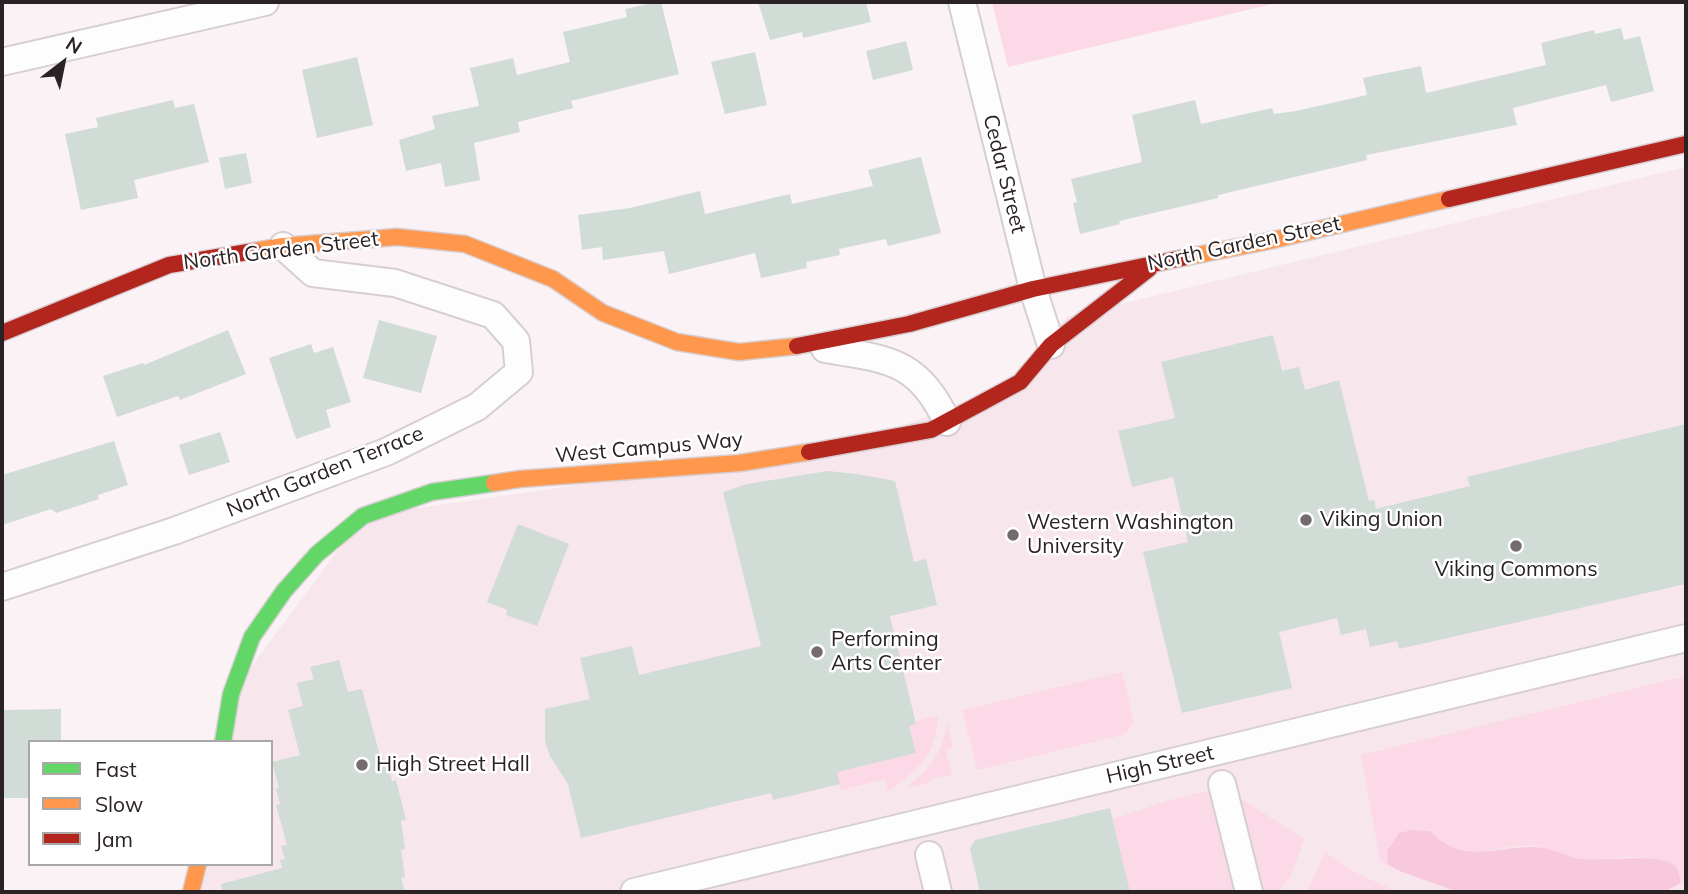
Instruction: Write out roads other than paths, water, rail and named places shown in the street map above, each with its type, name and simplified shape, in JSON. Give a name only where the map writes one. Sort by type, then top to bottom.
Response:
[{"type":"street","points":[[2,62],[213,8],[265,2]]},
{"type":"street","name":"Cedar Street","points":[[962,2],[1033,289],[1051,345]]},
{"type":"street","name":"North Garden Street","points":[[2,333],[169,265],[283,246],[397,237],[465,244],[552,279],[603,313],[677,342],[738,352],[802,346],[909,324],[1033,289],[1269,241],[1686,144]]},
{"type":"street","name":"North Garden Terrace","points":[[2,587],[174,531],[386,452],[477,407],[519,372],[516,341],[493,315],[395,283],[313,273],[283,246]]},
{"type":"street","name":"West Campus Way","points":[[223,740],[231,694],[252,637],[284,591],[317,554],[363,516],[432,492],[520,479],[740,463],[931,430],[1020,382],[1051,345],[1158,262]]},
{"type":"street","name":"North Garden Street","points":[[802,346],[895,363],[920,378],[936,399],[947,422]]},
{"type":"street","name":"High Street","points":[[634,892],[1686,638]]},
{"type":"street","points":[[1222,784],[1249,892]]},
{"type":"street","points":[[929,855],[938,892]]},
{"type":"street","points":[[191,892],[198,866]]},
{"type":"place","name":"Viking Union","points":[[1306,520]]},
{"type":"place","name":"Western Washington University","points":[[1013,535]]},
{"type":"place","name":"Viking Commons","points":[[1516,546]]},
{"type":"place","name":"Performing Arts Center","points":[[817,652]]},
{"type":"place","name":"High Street Hall","points":[[362,765]]}]
